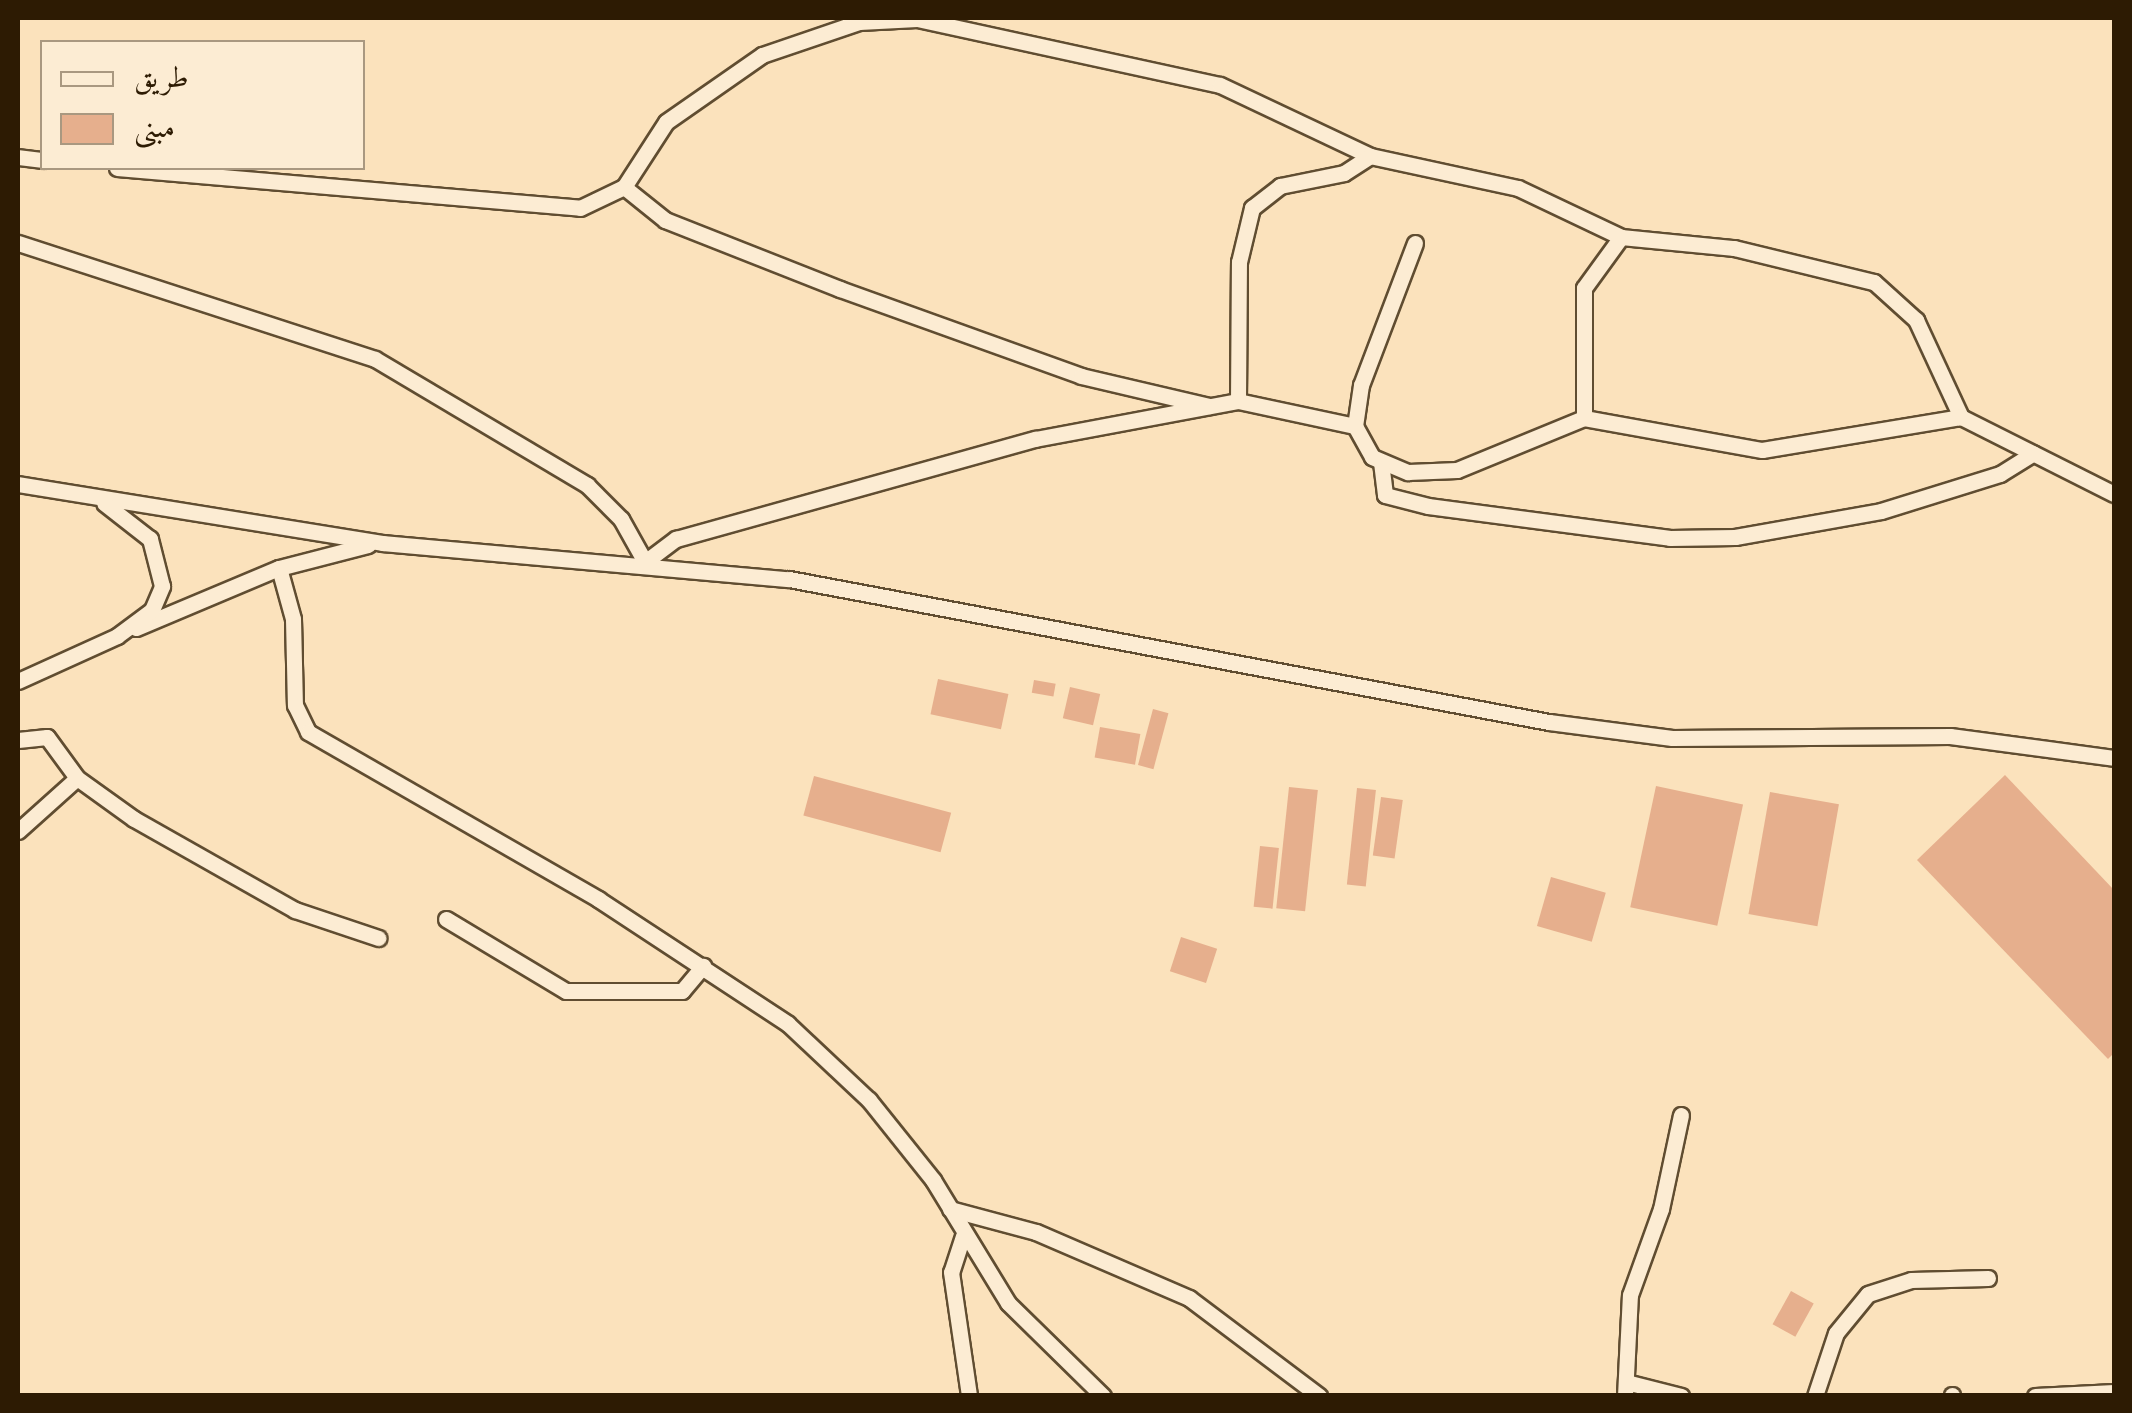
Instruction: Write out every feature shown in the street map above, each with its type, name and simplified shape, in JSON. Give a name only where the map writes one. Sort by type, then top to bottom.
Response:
[{"type":"street","points":[[139,170],[558,208],[596,204],[624,187],[666,122],[762,55],[859,22],[917,19],[1220,86],[1370,156],[1518,188],[1621,237],[1734,248],[1890,290],[1916,320],[1961,417]]},
{"type":"street","points":[[1238,401],[1240,262],[1252,208],[1280,186],[1344,173],[1370,156]]},
{"type":"street","points":[[624,187],[665,220],[840,290],[1080,376],[1213,407]]},
{"type":"street","points":[[1584,418],[1584,288],[1621,237]]},
{"type":"street","points":[[18,243],[374,359],[587,484],[621,519],[645,562]]},
{"type":"street","points":[[1355,426],[1361,385],[1414,243]]},
{"type":"street","points":[[645,562],[676,539],[990,450],[1238,401],[1355,426],[1381,462],[1385,495],[1428,506],[1686,538],[1882,512],[2000,474],[2033,453]]},
{"type":"street","points":[[1381,462],[1437,475],[1584,418],[1762,450],[1961,417],[2114,494]]},
{"type":"street","points":[[18,484],[382,542],[645,562],[935,604],[1174,656],[1549,722],[1672,738],[1950,736],[2114,758]]},
{"type":"street","points":[[96,499],[136,524],[160,563],[152,610],[117,636]]},
{"type":"street","points":[[18,681],[279,568],[382,542]]},
{"type":"street","points":[[279,568],[292,619],[296,705],[321,744],[703,966],[827,1057],[906,1145],[1008,1303],[1103,1396]]},
{"type":"street","points":[[18,740],[48,736],[77,778],[295,910],[378,938]]},
{"type":"street","points":[[18,831],[77,778]]},
{"type":"street","points":[[446,919],[566,991],[682,992],[703,966]]},
{"type":"street","points":[[1681,1115],[1661,1209],[1630,1294],[1625,1389],[1681,1396]]},
{"type":"street","points":[[950,1209],[1036,1232],[1190,1298],[1319,1396]]},
{"type":"street","points":[[963,1236],[951,1272],[969,1396]]},
{"type":"street","points":[[1815,1396],[1836,1334],[1868,1294],[1911,1280],[1988,1278]]},
{"type":"street","points":[[2034,1396],[2114,1392]]},
{"type":"building","points":[[938,679],[1008,694],[1001,729],[931,714]]},
{"type":"building","points":[[1034,680],[1056,684],[1053,697],[1032,693]]},
{"type":"building","points":[[1070,687],[1100,694],[1093,725],[1063,718]]},
{"type":"building","points":[[1153,709],[1168,713],[1153,769],[1138,765]]},
{"type":"building","points":[[1100,727],[1140,734],[1135,765],[1095,758]]},
{"type":"building","points":[[2005,775],[2114,890],[2114,1053],[2108,1059],[1917,860]]},
{"type":"building","points":[[814,776],[951,813],[941,852],[803,816]]},
{"type":"building","points":[[1656,786],[1743,805],[1717,926],[1630,907]]},
{"type":"building","points":[[1289,787],[1318,790],[1305,911],[1276,908]]},
{"type":"building","points":[[1357,788],[1376,790],[1366,886],[1347,884]]},
{"type":"building","points":[[1770,792],[1839,804],[1817,926],[1748,914]]},
{"type":"building","points":[[1381,797],[1403,800],[1395,858],[1373,855]]},
{"type":"building","points":[[1260,846],[1279,848],[1273,909],[1254,907]]},
{"type":"building","points":[[1551,877],[1606,893],[1592,942],[1537,926]]},
{"type":"building","points":[[1181,937],[1217,949],[1206,983],[1170,971]]},
{"type":"building","points":[[1791,1291],[1814,1304],[1795,1337],[1773,1324]]}]
